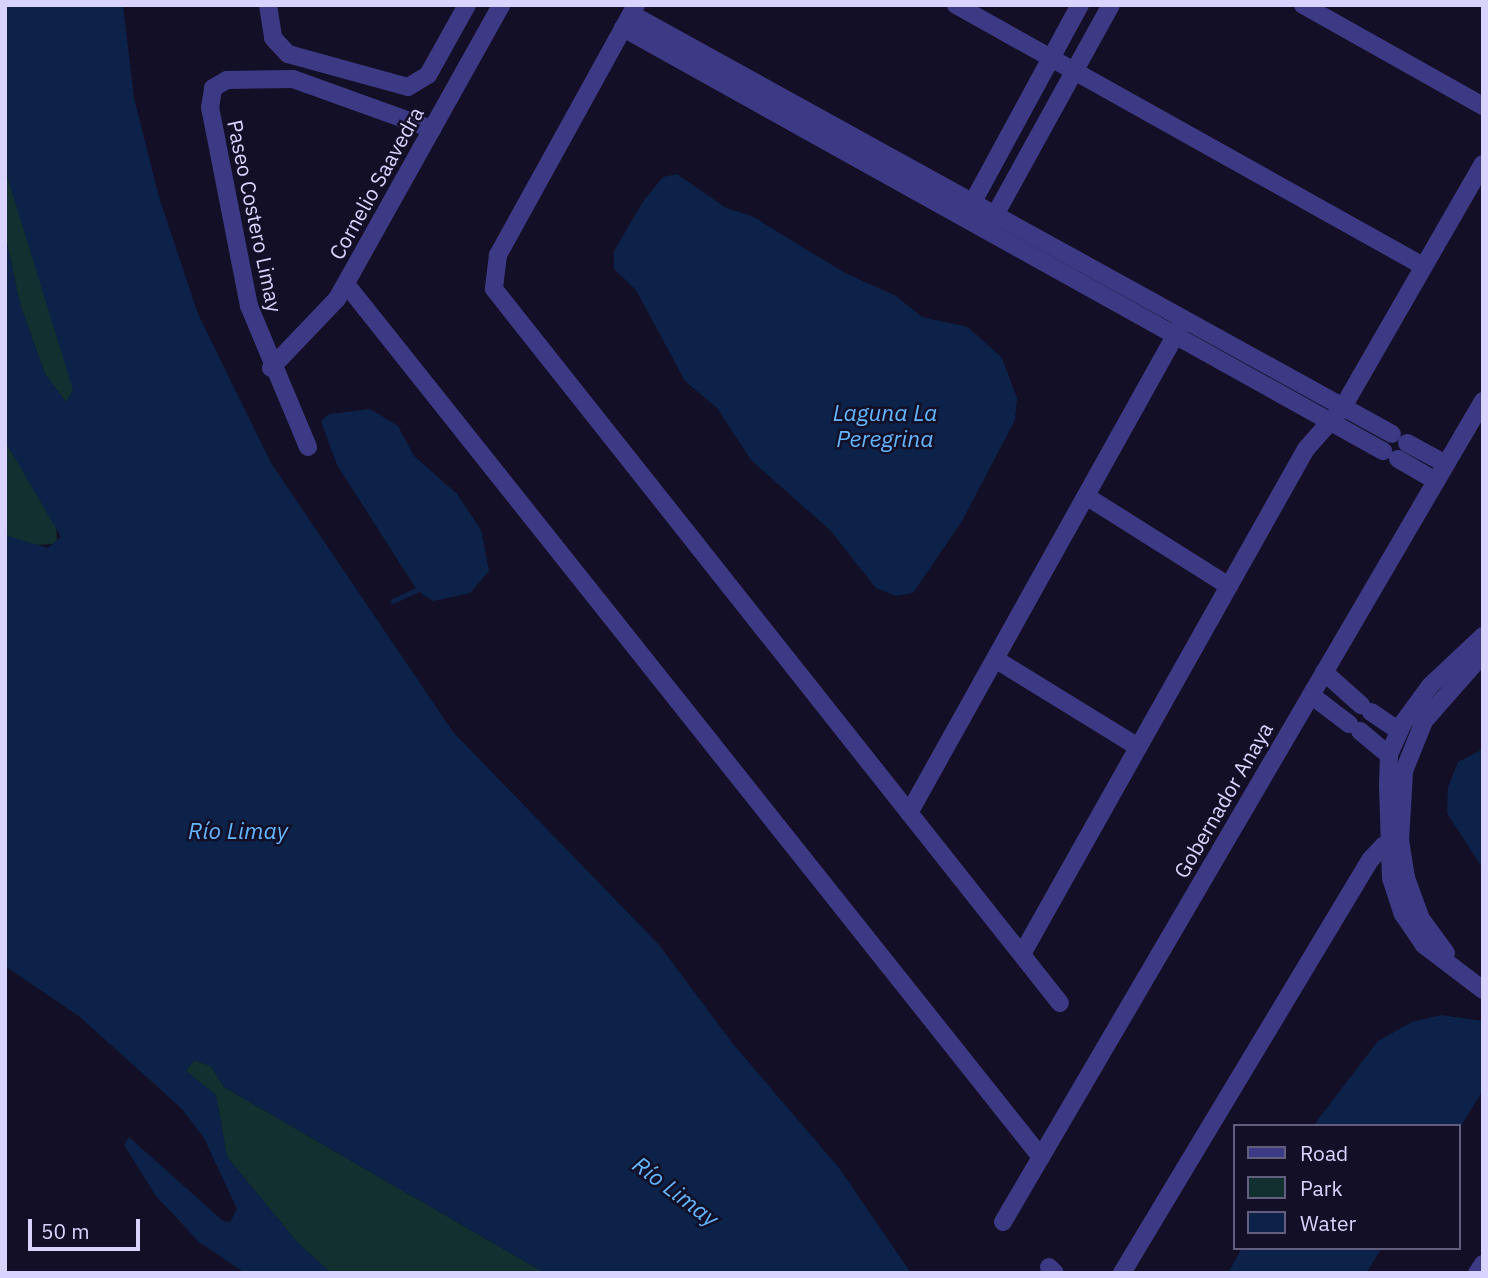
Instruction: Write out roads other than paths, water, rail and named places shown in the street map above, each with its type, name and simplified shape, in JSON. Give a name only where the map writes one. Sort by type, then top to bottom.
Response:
[{"type":"street","points":[[268,5],[273,38],[288,54],[408,87],[428,75],[467,5]]},
{"type":"street","name":"Cornelio Saavedra","points":[[271,368],[321,319],[346,284],[501,5]]},
{"type":"street","points":[[956,5],[1423,266]]},
{"type":"street","points":[[968,210],[1080,5]]},
{"type":"street","points":[[990,223],[1111,5]]},
{"type":"street","points":[[1303,5],[1483,106]]},
{"type":"street","points":[[1060,1003],[494,289],[498,255],[630,16],[990,223],[1180,328],[1330,421],[1436,481]]},
{"type":"street","name":"Paseo Costero Limay","points":[[308,447],[271,368],[232,239],[210,108],[213,88],[227,80],[293,79],[432,129]]},
{"type":"street","points":[[1022,954],[1306,449],[1343,407],[1483,164]]},
{"type":"street","points":[[346,284],[1041,1157]]},
{"type":"street","points":[[909,813],[1180,328]]},
{"type":"street","points":[[1180,328],[1343,407],[1446,464]]},
{"type":"street","name":"Gobernador Anaya","points":[[1003,1222],[1483,401]]},
{"type":"street","points":[[1086,496],[1229,586]]},
{"type":"street","points":[[1483,636],[1430,686],[1399,731],[1389,755],[1394,843],[1421,919],[1466,977],[1483,990]]},
{"type":"street","points":[[1122,1273],[1371,859],[1394,843],[1404,771],[1415,736],[1451,685],[1483,654]]},
{"type":"street","points":[[995,659],[1138,747]]},
{"type":"street","points":[[1324,672],[1366,708],[1399,731]]},
{"type":"street","points":[[1311,695],[1389,755]]},
{"type":"street","points":[[1477,1273],[1483,1264]]},
{"type":"water","name":"Río Limay","points":[[5,5],[123,5],[134,98],[159,197],[198,314],[271,463],[453,732],[660,946],[733,1044],[839,1168],[911,1273],[545,1273],[224,1087],[211,1066],[194,1060],[186,1071],[216,1095],[227,1157],[298,1243],[331,1273],[245,1273],[199,1242],[156,1196],[124,1145],[129,1137],[223,1221],[230,1222],[237,1209],[204,1138],[181,1108],[80,1017],[5,966],[5,535],[48,548],[61,537],[5,441],[5,234],[20,304],[45,374],[66,402],[73,390],[5,169]]},
{"type":"water","name":"Laguna La Peregrina","points":[[677,174],[726,208],[752,216],[845,273],[896,296],[922,317],[968,327],[1002,358],[1017,398],[1015,420],[962,521],[913,593],[896,596],[876,588],[830,530],[751,460],[717,408],[685,381],[636,290],[614,269],[614,251],[644,200],[663,177]]},
{"type":"water","points":[[370,409],[398,426],[414,456],[457,494],[481,530],[489,571],[470,593],[433,601],[417,590],[337,465],[321,421],[329,414]]},
{"type":"water","points":[[1483,749],[1483,869],[1447,813],[1448,787],[1458,762]]},
{"type":"water","points":[[1441,1015],[1483,1021],[1483,1090],[1460,1128],[1460,1124],[1315,1124],[1378,1041],[1412,1022]]},
{"type":"water","points":[[1241,1250],[1381,1250],[1366,1273],[1228,1273]]},
{"type":"waterway","points":[[393,601],[417,590]]}]
